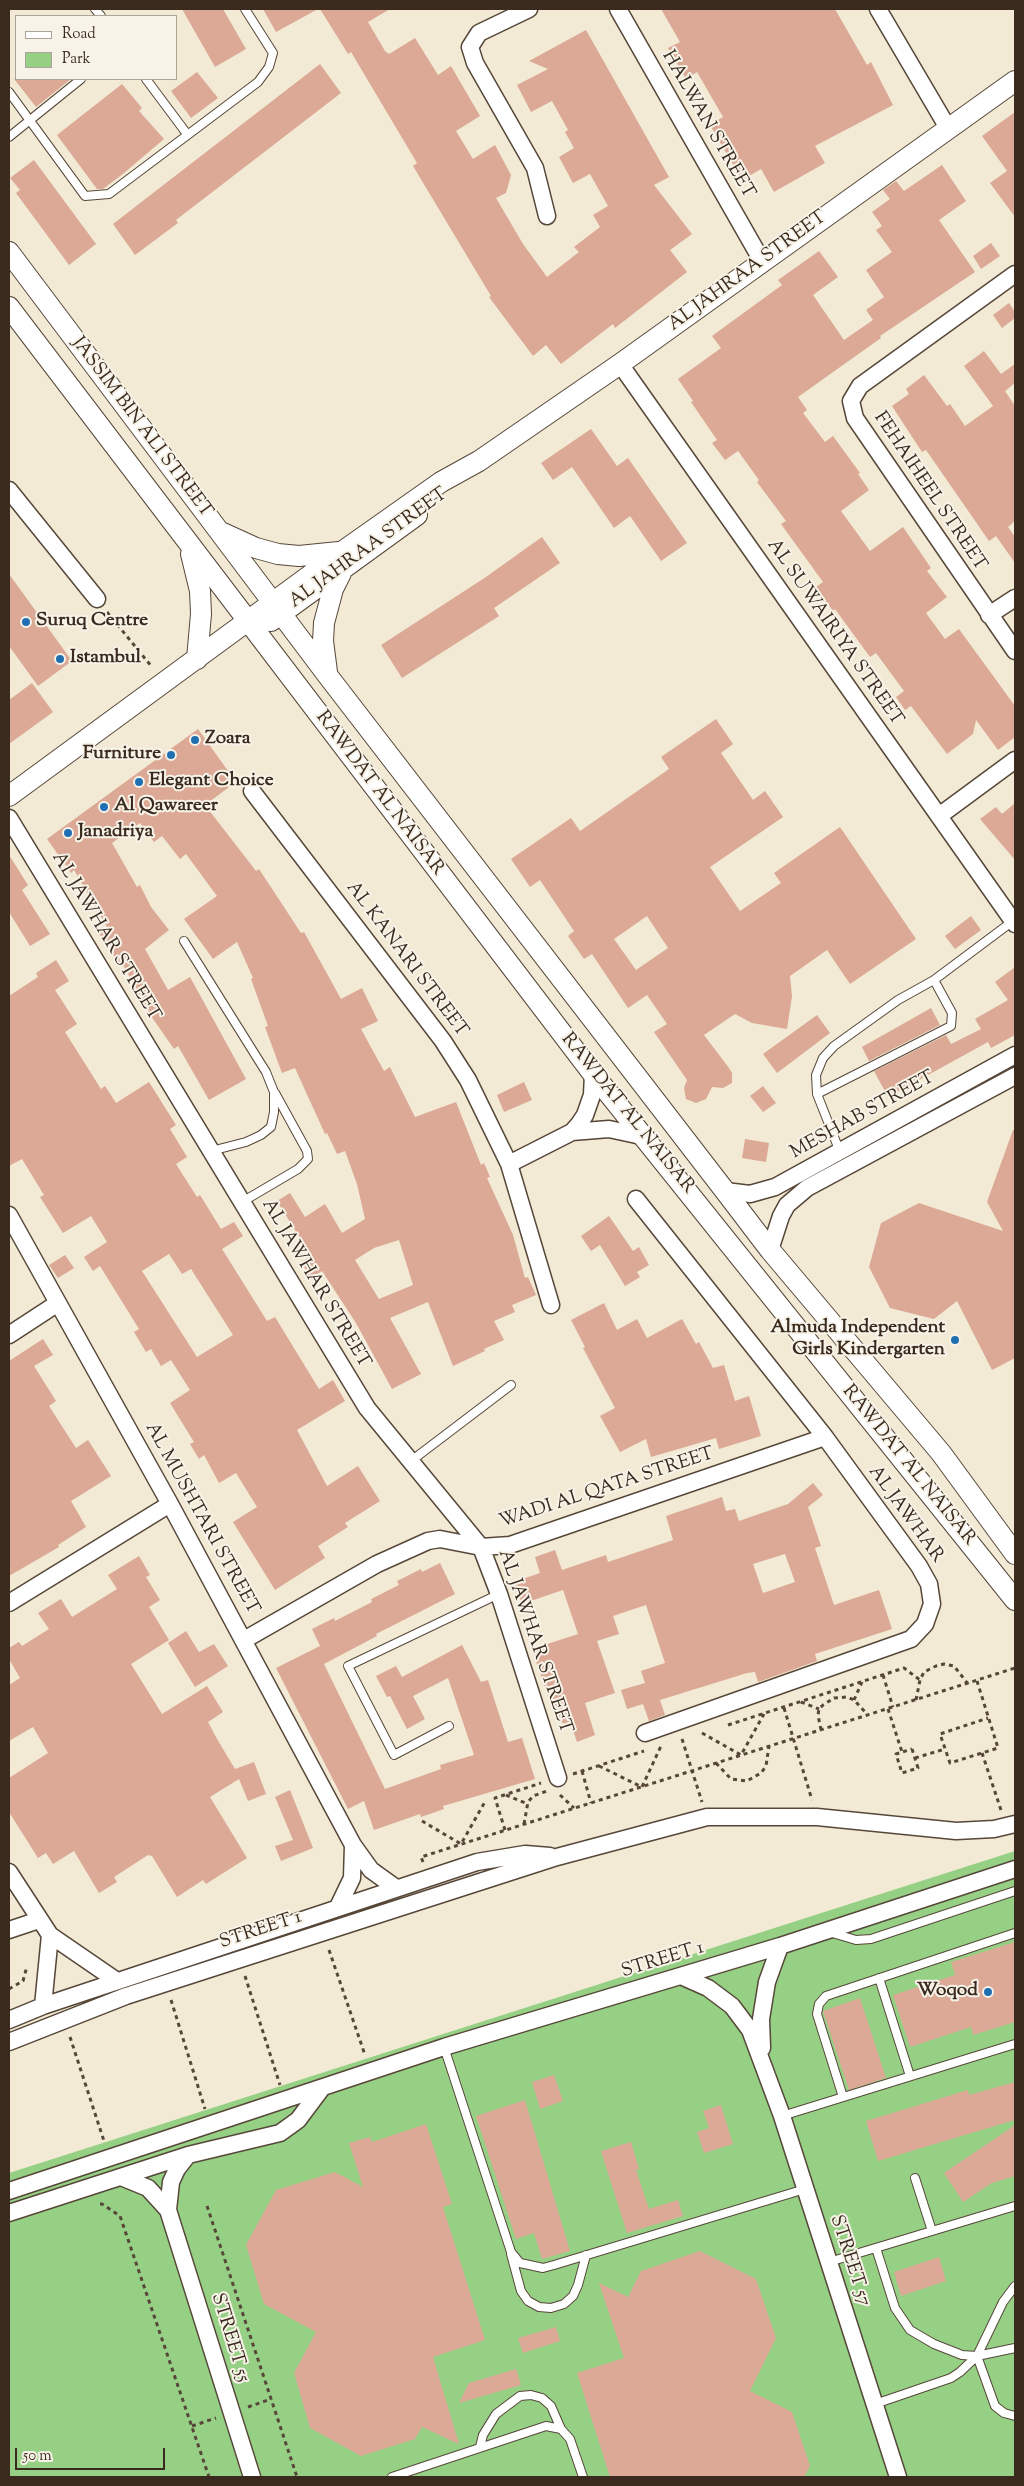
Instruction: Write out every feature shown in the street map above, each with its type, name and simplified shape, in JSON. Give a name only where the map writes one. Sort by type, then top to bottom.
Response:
[{"type":"street","points":[[529,9],[479,33],[470,47],[475,62],[535,168],[547,216]]},
{"type":"street","name":"HALWAN STREET","points":[[618,9],[762,261]]},
{"type":"street","points":[[878,9],[948,128]]},
{"type":"street","name":"AL JAHRAA STREET","points":[[9,796],[197,659],[252,628],[277,609],[343,551],[441,482],[478,461],[620,364],[1015,81]]},
{"type":"street","name":"JASSIM BIN ALI STREET","points":[[9,252],[277,609]]},
{"type":"street","name":"FEHAIHEEL STREET","points":[[1015,274],[860,386],[851,401],[855,418],[1015,651]]},
{"type":"street","name":"JASSIM BIN ALI STREET","points":[[9,307],[252,628]]},
{"type":"street","name":"AL SUWAIRIYA STREET","points":[[620,364],[1014,923]]},
{"type":"street","name":"AL JAHRAA STREET","points":[[277,609],[341,573],[453,487],[478,461]]},
{"type":"street","points":[[9,490],[97,599]]},
{"type":"street","points":[[217,530],[256,548],[278,554],[321,555],[343,551]]},
{"type":"street","points":[[186,540],[196,568],[200,591],[201,621],[197,659]]},
{"type":"street","points":[[328,676],[323,641],[324,623],[328,606],[341,573]]},
{"type":"street","points":[[989,615],[1015,598]]},
{"type":"street","name":"RAWDAT AL NAISAR","points":[[277,609],[770,1250],[941,1454],[1015,1554]]},
{"type":"street","name":"RAWDAT AL NAISAR","points":[[252,628],[593,1074],[646,1137],[1015,1600]]},
{"type":"street","points":[[938,816],[1015,760]]},
{"type":"street","name":"AL KANARI STREET","points":[[252,791],[443,1041],[468,1080],[509,1164],[551,1306]]},
{"type":"street","name":"AL JAWHAR STREET","points":[[9,818],[366,1408],[481,1547],[499,1594],[558,1778]]},
{"type":"street","name":"MESHAB STREET","points":[[724,1191],[750,1194],[776,1187],[1015,1055]]},
{"type":"street","points":[[572,1132],[590,1105],[593,1074]]},
{"type":"street","name":"MESHAB STREET","points":[[770,1250],[780,1216],[787,1205],[807,1188],[1015,1076]]},
{"type":"street","points":[[509,1164],[572,1132],[609,1129],[646,1137]]},
{"type":"street","name":"AL JAWHAR","points":[[636,1199],[825,1437],[929,1584],[932,1604],[925,1624],[911,1639],[645,1733]]},
{"type":"street","name":"AL MUSHTARI STREET","points":[[9,1215],[170,1504],[353,1845],[372,1870],[396,1888]]},
{"type":"street","points":[[9,1335],[58,1303]]},
{"type":"street","name":"WADI AL QATA STREET","points":[[244,1640],[377,1564],[428,1541],[440,1539],[481,1547],[510,1545],[825,1437]]},
{"type":"street","points":[[9,1603],[170,1504]]},
{"type":"street","name":"STREET 1","points":[[9,2042],[126,1996],[323,1932],[557,1857],[707,1817],[817,1817],[956,1831],[1011,1826]]},
{"type":"street","name":"AL MUSHTARI STREET","points":[[338,1907],[352,1878],[353,1845]]},
{"type":"street","name":"STREET 1","points":[[9,2020],[43,2006],[476,1862],[525,1854],[557,1857]]},
{"type":"street","name":"STREET 1","points":[[9,2191],[444,2047],[780,1946],[1015,1869]]},
{"type":"street","points":[[9,1872],[50,1935],[117,1981]]},
{"type":"street","points":[[9,1930],[39,1920]]},
{"type":"street","points":[[43,2006],[50,1935]]},
{"type":"street","name":"STREET 57","points":[[762,2058],[761,2019],[767,1982],[780,1946]]},
{"type":"street","name":"STREET 57","points":[[681,1976],[708,1988],[732,2006],[750,2030],[782,2116],[898,2477]]},
{"type":"street","points":[[9,2213],[188,2155],[280,2132],[298,2120],[322,2088]]},
{"type":"street","name":"STREET 55","points":[[188,2155],[177,2169],[171,2182],[168,2210],[252,2477]]},
{"type":"street","name":"STREET 55","points":[[121,2177],[148,2188],[168,2210]]},
{"type":"lane","points":[[9,92],[85,196],[109,194],[258,82],[268,67],[273,53],[245,9]]},
{"type":"lane","points":[[9,137],[80,80]]},
{"type":"lane","points":[[147,80],[187,134]]},
{"type":"lane","points":[[840,1152],[817,1094],[816,1075],[823,1058],[834,1046],[898,1000],[934,980],[1014,923]]},
{"type":"lane","points":[[184,941],[266,1072],[274,1092],[307,1151],[308,1159],[298,1170],[242,1202]]},
{"type":"lane","points":[[817,1094],[951,1026],[952,1013],[934,980]]},
{"type":"lane","points":[[211,1151],[246,1142],[270,1127],[274,1112],[274,1092]]},
{"type":"lane","points":[[411,1461],[510,1385]]},
{"type":"lane","points":[[448,1726],[394,1755],[348,1666],[499,1594]]},
{"type":"lane","points":[[827,1931],[841,1938],[871,1940],[1015,1891]]},
{"type":"lane","points":[[843,2097],[818,2019],[819,2004],[826,1996],[835,1991],[1015,1933]]},
{"type":"lane","points":[[879,1978],[910,2076]]},
{"type":"lane","points":[[782,2116],[1015,2044]]},
{"type":"lane","points":[[444,2047],[511,2252],[521,2291],[528,2301],[539,2307],[551,2308],[564,2304],[573,2296],[586,2256]]},
{"type":"lane","points":[[915,2178],[932,2231]]},
{"type":"lane","points":[[511,2252],[520,2263],[543,2268],[805,2189]]},
{"type":"lane","points":[[829,2262],[1015,2206]]},
{"type":"lane","points":[[876,2248],[895,2308],[910,2330],[948,2350],[977,2356],[1015,2348]]},
{"type":"lane","points":[[874,2404],[951,2378],[977,2356],[1003,2302],[1015,2286]]},
{"type":"lane","points":[[977,2356],[994,2406],[1004,2414],[1015,2416]]},
{"type":"lane","points":[[480,2447],[486,2429],[496,2414],[520,2396],[531,2395],[542,2398],[551,2406],[561,2429],[570,2439],[583,2477]]},
{"type":"lane","points":[[392,2477],[546,2426],[561,2429]]},
{"type":"path","points":[[97,599],[164,683]]},
{"type":"path","points":[[916,1700],[920,1680],[924,1672],[936,1666],[944,1664],[954,1666],[968,1684]]},
{"type":"path","points":[[428,1878],[421,1857],[1015,1668]]},
{"type":"path","points":[[883,1675],[893,1707]]},
{"type":"path","points":[[977,1681],[998,1748],[950,1764],[940,1734],[988,1718]]},
{"type":"path","points":[[854,1700],[862,1682]]},
{"type":"path","points":[[822,1730],[818,1715],[819,1710],[834,1698],[847,1697],[854,1700],[868,1715]]},
{"type":"path","points":[[801,1702],[819,1710]]},
{"type":"path","points":[[784,1708],[817,1817]]},
{"type":"path","points":[[888,1709],[902,1752]]},
{"type":"path","points":[[741,1755],[764,1714]]},
{"type":"path","points":[[676,1722],[707,1817]]},
{"type":"path","points":[[702,1733],[741,1755]]},
{"type":"path","points":[[642,1787],[662,1745]]},
{"type":"path","points":[[716,1763],[731,1779],[747,1781],[761,1773],[766,1766],[769,1746]]},
{"type":"path","points":[[912,1749],[915,1758],[918,1768],[902,1773],[896,1754],[912,1749]]},
{"type":"path","points":[[915,1758],[945,1749]]},
{"type":"path","points":[[982,1753],[1011,1826]]},
{"type":"path","points":[[598,1766],[642,1787]]},
{"type":"path","points":[[582,1771],[591,1803]]},
{"type":"path","points":[[524,1824],[528,1804],[533,1796],[539,1793],[552,1792],[574,1808]]},
{"type":"path","points":[[505,1795],[528,1804]]},
{"type":"path","points":[[461,1844],[486,1800]]},
{"type":"path","points":[[422,1821],[461,1844]]},
{"type":"path","points":[[323,1932],[371,2072]]},
{"type":"path","points":[[240,1959],[285,2100]]},
{"type":"path","points":[[166,1983],[210,2125]]},
{"type":"path","points":[[65,2020],[110,2158]]},
{"type":"path","points":[[93,2207],[102,2204],[120,2216],[209,2477]]},
{"type":"path","points":[[207,2206],[297,2477]]},
{"type":"green space","points":[[1015,1851],[1015,2477],[9,2477],[9,2173]]},
{"type":"building","points":[[182,9],[223,9],[246,49],[215,67]]},
{"type":"building","points":[[263,9],[318,9],[276,32]]},
{"type":"building","points":[[320,9],[390,9],[368,22],[385,51],[389,54],[415,38],[438,75],[451,66],[480,116],[456,131],[473,159],[495,145],[511,175],[506,193],[496,198],[523,244],[547,277],[579,252],[574,247],[600,227],[593,215],[608,206],[590,174],[573,183],[559,157],[574,148],[565,132],[568,130],[552,101],[531,112],[517,85],[548,69],[529,61],[586,30],[669,177],[654,185],[692,234],[670,250],[687,272],[615,328],[613,324],[561,364],[546,345],[533,356],[489,297],[491,296],[413,166],[417,163],[351,52],[348,54]]},
{"type":"building","points":[[661,9],[835,9],[867,65],[871,62],[893,105],[815,146],[825,163],[774,192],[761,169],[742,180],[710,125],[723,117],[697,72],[686,79],[668,48],[680,42]]},
{"type":"building","points":[[320,64],[341,93],[176,220],[178,223],[135,255],[113,224]]},
{"type":"building","points":[[197,72],[218,98],[191,118],[171,91]]},
{"type":"building","points":[[14,79],[70,80],[36,107]]},
{"type":"building","points":[[122,84],[142,108],[139,111],[164,139],[103,189],[97,189],[57,135]]},
{"type":"building","points":[[1015,112],[1015,217],[990,183],[1007,171],[982,136]]},
{"type":"building","points":[[34,160],[96,244],[69,265],[16,193],[20,190],[10,178]]},
{"type":"building","points":[[942,165],[966,201],[939,220],[975,272],[880,336],[881,338],[798,397],[807,410],[803,413],[825,442],[833,436],[860,473],[858,474],[869,490],[841,511],[870,551],[903,527],[931,568],[927,571],[947,597],[926,613],[945,639],[959,629],[1015,706],[1015,737],[998,750],[976,720],[973,734],[947,754],[911,706],[905,710],[896,697],[904,691],[876,653],[870,657],[835,609],[833,611],[816,587],[823,582],[781,524],[786,521],[757,482],[759,480],[738,451],[725,460],[712,443],[717,440],[678,379],[721,348],[712,336],[782,285],[778,280],[819,251],[838,277],[813,295],[844,340],[873,320],[866,310],[884,297],[866,270],[892,252],[876,230],[882,226],[872,212],[890,199],[883,190],[896,181],[904,191]]},
{"type":"building","points":[[991,243],[1000,256],[981,269],[973,256]]},
{"type":"building","points":[[1009,303],[1015,312],[1015,318],[1002,328],[993,315]]},
{"type":"building","points":[[984,351],[1001,374],[1015,364],[1015,383],[1005,391],[1015,406],[1015,521],[1008,527],[1015,537],[1015,563],[996,536],[989,541],[926,450],[922,452],[892,406],[909,394],[906,389],[924,375],[947,406],[950,404],[965,426],[993,406],[964,366]]},
{"type":"building","points":[[591,429],[617,466],[628,458],[687,543],[661,561],[630,516],[614,528],[572,467],[553,480],[541,463]]},
{"type":"building","points":[[542,537],[560,563],[494,608],[499,616],[402,678],[381,645],[483,579]]},
{"type":"building","name":"Suruq Centre","points":[[9,574],[72,661],[38,686],[9,646]]},
{"type":"building","points":[[32,683],[53,712],[9,744],[9,700]]},
{"type":"building","points":[[716,719],[733,744],[721,753],[753,800],[765,791],[783,817],[710,867],[740,911],[781,883],[774,873],[840,827],[916,939],[850,984],[827,950],[790,976],[792,996],[787,1029],[752,1023],[735,1014],[704,1035],[732,1073],[732,1083],[723,1088],[712,1087],[706,1099],[696,1103],[686,1099],[684,1088],[687,1080],[654,1032],[667,1024],[647,995],[628,1008],[592,954],[584,959],[568,936],[574,931],[540,880],[530,887],[511,859],[571,818],[580,831],[669,769],[661,757]],"holes":[[[647,916],[668,948],[636,970],[614,939]]]},
{"type":"building","points":[[198,729],[236,782],[205,805],[256,871],[259,869],[301,933],[304,932],[341,999],[362,988],[378,1021],[361,1029],[384,1071],[390,1067],[415,1117],[456,1102],[481,1165],[484,1163],[490,1177],[487,1178],[513,1235],[525,1278],[528,1277],[536,1295],[512,1305],[515,1312],[494,1321],[504,1340],[453,1366],[428,1302],[390,1318],[421,1374],[392,1389],[356,1323],[322,1271],[311,1278],[301,1262],[311,1256],[277,1201],[290,1193],[305,1217],[325,1204],[342,1233],[365,1219],[357,1184],[345,1151],[337,1154],[327,1133],[325,1134],[295,1068],[282,1073],[265,1027],[268,1026],[251,979],[253,978],[237,942],[213,959],[184,919],[217,896],[186,854],[180,859],[162,836],[154,842],[140,823],[112,843],[137,887],[140,885],[151,907],[169,930],[145,949],[168,990],[190,977],[246,1079],[209,1100],[178,1046],[174,1049],[151,1016],[121,961],[118,962],[99,934],[107,927],[74,870],[71,873],[47,839]],"holes":[[[399,1240],[413,1285],[379,1299],[355,1260],[374,1248]]]},
{"type":"building","points":[[1015,803],[1015,860],[980,819],[996,807],[1002,814]]},
{"type":"building","points":[[9,855],[28,885],[22,890],[50,934],[30,946],[9,912]]},
{"type":"building","points":[[971,916],[981,930],[955,949],[945,936]]},
{"type":"building","points":[[56,960],[69,981],[55,990],[77,1024],[65,1032],[101,1089],[105,1086],[116,1103],[149,1082],[176,1125],[170,1129],[187,1157],[176,1164],[197,1197],[200,1195],[221,1229],[234,1222],[243,1236],[222,1249],[267,1321],[275,1317],[319,1389],[333,1380],[345,1401],[297,1430],[327,1486],[358,1466],[380,1501],[345,1523],[348,1527],[318,1546],[325,1558],[275,1590],[233,1522],[257,1507],[236,1473],[219,1483],[204,1455],[199,1459],[190,1444],[194,1442],[170,1403],[190,1390],[171,1360],[161,1366],[151,1349],[146,1352],[134,1332],[139,1329],[100,1266],[93,1271],[84,1257],[107,1242],[91,1216],[63,1233],[40,1197],[44,1195],[22,1159],[9,1166],[9,996],[38,977],[36,973]],"holes":[[[169,1254],[182,1274],[191,1269],[233,1335],[197,1357],[142,1271]]]},
{"type":"building","points":[[1015,967],[1015,1035],[991,1048],[988,1042],[888,1097],[874,1071],[946,1035],[951,1044],[981,1029],[975,1019],[1008,1000],[995,982]]},
{"type":"building","points":[[931,1008],[940,1025],[869,1061],[862,1047]]},
{"type":"building","points":[[817,1015],[830,1033],[777,1073],[763,1054]]},
{"type":"building","points":[[524,1082],[532,1100],[504,1112],[497,1095]]},
{"type":"building","points":[[763,1086],[776,1103],[763,1112],[750,1096]]},
{"type":"building","points":[[1013,1130],[1015,1130],[1015,1358],[992,1370],[957,1301],[934,1319],[890,1308],[869,1267],[881,1223],[919,1203],[1003,1231],[987,1202]]},
{"type":"building","points":[[745,1139],[769,1143],[766,1162],[742,1158]]},
{"type":"building","points":[[609,1216],[633,1251],[639,1247],[649,1265],[637,1272],[640,1277],[625,1286],[600,1245],[591,1251],[581,1236]]},
{"type":"building","points":[[65,1255],[74,1268],[58,1278],[49,1265]]},
{"type":"building","points":[[604,1303],[617,1330],[637,1319],[647,1338],[682,1319],[696,1344],[699,1342],[713,1368],[724,1365],[735,1401],[749,1396],[761,1436],[719,1449],[716,1438],[651,1457],[646,1439],[620,1452],[600,1416],[615,1408],[583,1348],[585,1347],[571,1320]]},
{"type":"building","points":[[43,1339],[53,1355],[34,1366],[56,1401],[49,1406],[76,1448],[88,1440],[111,1476],[71,1501],[86,1527],[58,1545],[59,1547],[9,1576],[9,1361]]},
{"type":"building","points":[[813,1483],[823,1495],[808,1507],[821,1546],[815,1548],[834,1605],[879,1590],[892,1629],[815,1654],[817,1661],[758,1682],[755,1672],[747,1673],[660,1700],[665,1715],[649,1721],[643,1704],[627,1709],[621,1690],[645,1683],[641,1671],[665,1663],[646,1605],[613,1616],[619,1634],[597,1641],[615,1693],[585,1703],[595,1735],[577,1742],[572,1727],[556,1720],[532,1649],[578,1634],[563,1590],[522,1604],[514,1582],[540,1573],[535,1557],[555,1550],[562,1570],[606,1555],[608,1562],[673,1540],[666,1516],[722,1497],[726,1511],[735,1509],[739,1521],[788,1504]],"holes":[[[785,1554],[795,1582],[763,1593],[753,1564]]]},
{"type":"building","points":[[139,1556],[150,1575],[146,1577],[160,1600],[149,1607],[169,1640],[131,1664],[162,1714],[207,1686],[223,1712],[208,1722],[217,1739],[235,1769],[254,1762],[266,1794],[248,1801],[239,1779],[210,1797],[247,1858],[206,1884],[203,1880],[177,1897],[152,1856],[148,1855],[114,1877],[117,1882],[99,1893],[74,1851],[53,1864],[46,1853],[38,1858],[9,1812],[9,1778],[48,1753],[33,1727],[9,1741],[9,1685],[20,1678],[9,1659],[9,1648],[19,1642],[22,1646],[49,1629],[38,1613],[61,1599],[72,1617],[117,1589],[108,1575]]},
{"type":"building","points":[[440,1563],[455,1594],[376,1634],[377,1636],[324,1664],[385,1789],[441,1769],[440,1765],[474,1755],[448,1678],[413,1696],[425,1719],[407,1729],[390,1696],[387,1697],[376,1676],[396,1666],[402,1677],[462,1645],[481,1682],[488,1680],[508,1742],[522,1738],[535,1779],[443,1806],[444,1809],[421,1817],[420,1814],[374,1830],[364,1801],[348,1809],[276,1668],[320,1646],[312,1629],[334,1618],[335,1621],[372,1602],[371,1599],[399,1585],[397,1581],[421,1569],[422,1572]]},
{"type":"building","points":[[186,1631],[199,1652],[214,1644],[228,1666],[195,1687],[168,1643]]},
{"type":"building","points":[[290,1790],[313,1848],[281,1861],[275,1846],[293,1840],[275,1797]]},
{"type":"building","points":[[1015,1942],[1015,2022],[973,2035],[971,2027],[910,2047],[893,1995],[955,1975],[951,1962]]},
{"type":"building","points":[[860,1998],[886,2078],[849,2090],[823,2011]]},
{"type":"building","points":[[554,2075],[563,2101],[540,2109],[532,2082]]},
{"type":"building","points":[[1015,2082],[1015,2120],[878,2161],[866,2121],[968,2090],[969,2095]]},
{"type":"building","points":[[525,2100],[570,2251],[542,2259],[534,2233],[516,2239],[476,2116]]},
{"type":"building","points":[[721,2105],[733,2144],[704,2153],[697,2132],[709,2128],[703,2111]]},
{"type":"building","points":[[426,2124],[452,2204],[443,2207],[485,2340],[433,2357],[459,2444],[422,2427],[415,2439],[361,2456],[310,2428],[294,2373],[316,2332],[264,2304],[246,2245],[276,2190],[335,2172],[363,2187],[349,2143],[370,2137],[372,2142]]},
{"type":"building","points":[[1015,2125],[1015,2176],[992,2183],[963,2202],[944,2173]]},
{"type":"building","points":[[631,2142],[639,2169],[636,2170],[649,2209],[678,2200],[683,2216],[627,2233],[601,2151]]},
{"type":"building","points":[[700,2251],[756,2279],[776,2338],[750,2391],[792,2412],[810,2466],[804,2477],[610,2477],[577,2373],[624,2358],[599,2283],[628,2297],[641,2271]]},
{"type":"building","points":[[939,2257],[946,2281],[901,2296],[894,2272]]},
{"type":"building","points":[[556,2327],[560,2341],[523,2353],[518,2338]]},
{"type":"building","points":[[516,2369],[521,2385],[459,2403],[469,2383]]},
{"type":"place","name":"Suruq Centre","points":[[26,622]]},
{"type":"place","name":"Istambul","points":[[60,659]]},
{"type":"place","name":"Zoara","points":[[195,740]]},
{"type":"place","name":"Furniture","points":[[171,755]]},
{"type":"place","name":"Elegant Choice","points":[[139,782]]},
{"type":"place","name":"Al Qawareer","points":[[104,807]]},
{"type":"place","name":"Janadriya","points":[[68,833]]},
{"type":"place","name":"Almuda Independent Girls Kindergarten","points":[[955,1340]]},
{"type":"place","name":"Woqod","points":[[988,1992]]}]
